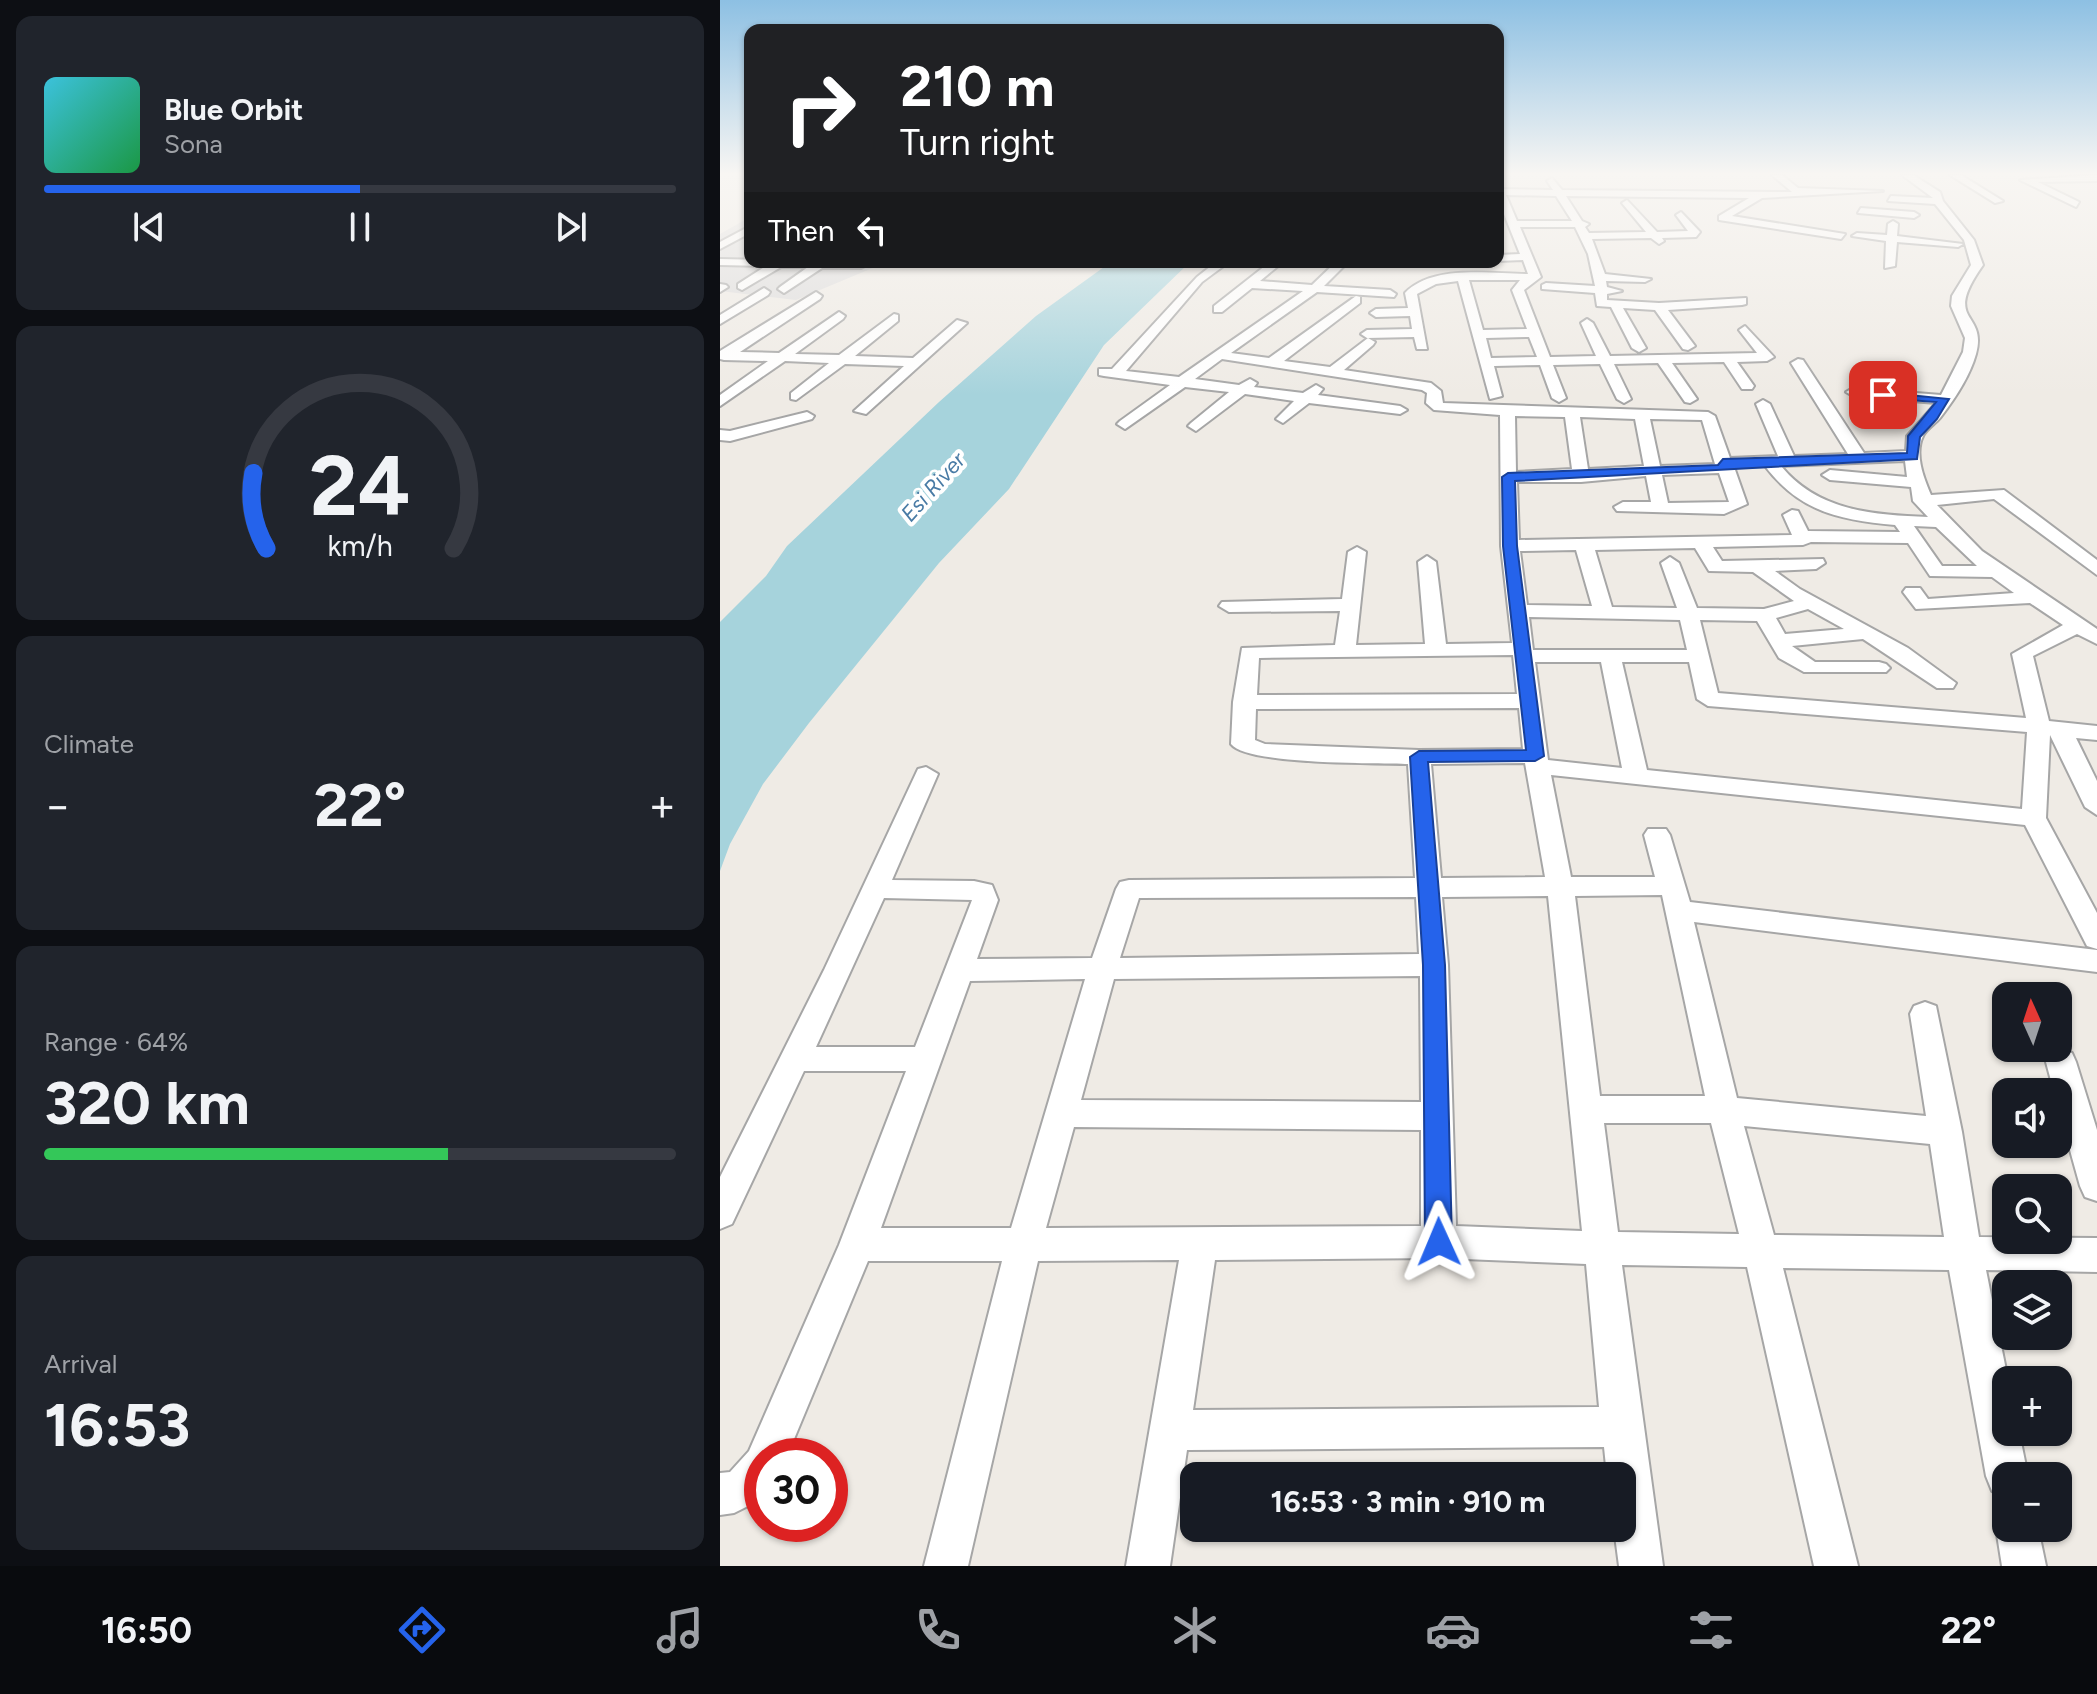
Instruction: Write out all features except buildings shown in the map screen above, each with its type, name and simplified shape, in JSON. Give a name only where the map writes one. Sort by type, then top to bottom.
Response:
[{"type":"street","points":[[1525,248],[1535,277]]},
{"type":"street","points":[[1597,248],[1607,262],[1604,288],[1639,348]]},
{"type":"street","points":[[1887,248],[1889,266]]},
{"type":"street","points":[[1972,248],[1977,265],[1958,287],[1955,304],[1968,331],[1970,352],[1933,416],[1914,436],[1912,456],[1920,492],[1939,522],[1995,571],[2082,621],[2097,638]]},
{"type":"street","points":[[1885,252],[1930,255]]},
{"type":"street","points":[[723,265],[744,254]]},
{"type":"street","points":[[1504,258],[1529,257]]},
{"type":"street","points":[[723,265],[744,264]]},
{"type":"street","points":[[742,286],[770,268]]},
{"type":"street","points":[[784,289],[813,268]]},
{"type":"street","points":[[839,282],[858,268]]},
{"type":"street","points":[[1216,268],[1110,372],[1244,389],[1312,392],[1400,410]]},
{"type":"street","points":[[1218,309],[1269,268]]},
{"type":"street","points":[[1125,424],[1313,290],[1336,268]]},
{"type":"street","points":[[1413,358],[1414,312],[1411,293],[1416,287],[1432,280],[1535,277]]},
{"type":"street","points":[[1535,277],[1518,287],[1566,405],[1581,474]]},
{"type":"street","points":[[1463,279],[1501,403],[1510,546],[1522,652],[1536,761],[1560,886],[1588,1109],[1621,1427],[1641,1566]]},
{"type":"street","points":[[1559,302],[1645,279]]},
{"type":"street","points":[[1249,284],[1375,294],[1390,288]]},
{"type":"street","points":[[1546,287],[1640,292]]},
{"type":"street","points":[[1604,288],[1659,307],[1742,301]]},
{"type":"street","points":[[720,320],[764,292]]},
{"type":"street","points":[[722,356],[816,296]]},
{"type":"street","points":[[1196,426],[1356,300]]},
{"type":"street","points":[[1659,307],[1688,346]]},
{"type":"street","points":[[1376,313],[1414,312]]},
{"type":"street","points":[[720,402],[839,316]]},
{"type":"street","points":[[796,396],[894,318]]},
{"type":"street","points":[[861,411],[961,323]]},
{"type":"street","points":[[1587,323],[1603,360],[1632,406],[1660,507]]},
{"type":"street","points":[[1487,362],[1767,357],[1745,330]]},
{"type":"street","points":[[1479,334],[1535,333]]},
{"type":"street","points":[[1333,372],[1368,338],[1413,358],[1432,387],[1433,403],[1439,407],[1501,403],[1632,406],[1708,416],[1738,504],[1734,508],[1623,507]]},
{"type":"street","points":[[1219,355],[1267,369],[1333,372],[1413,358]]},
{"type":"street","points":[[722,356],[915,362]]},
{"type":"street","points":[[1728,358],[1747,386]]},
{"type":"street","points":[[1663,360],[1690,399]]},
{"type":"street","points":[[1798,363],[1859,458]]},
{"type":"street","points":[[1283,419],[1312,392]]},
{"type":"street","points":[[1853,392],[1943,399]]},
{"type":"street","points":[[1763,404],[1779,462],[1809,500],[1875,519],[1939,522]]},
{"type":"street","points":[[720,435],[730,436],[807,416]]},
{"type":"street","points":[[1508,477],[1912,456]]},
{"type":"street","points":[[1830,475],[1920,492],[1994,484],[2097,569]]},
{"type":"street","points":[[1510,546],[1803,540],[1792,515]]},
{"type":"street","points":[[1902,522],[1937,572],[1995,571]]},
{"type":"street","points":[[1801,536],[1914,538]]},
{"type":"street","points":[[1701,543],[1716,567],[1816,563]]},
{"type":"street","points":[[1584,545],[1604,612]]},
{"type":"street","points":[[1345,651],[1357,552]]},
{"type":"street","points":[[1427,562],[1436,651]]},
{"type":"street","points":[[1670,563],[1689,614],[1708,699],[2097,733]]},
{"type":"street","points":[[1757,566],[1810,603],[1867,633],[1945,683]]},
{"type":"street","points":[[1913,592],[1923,605],[2036,597]]},
{"type":"street","points":[[1518,611],[1764,615],[1810,603]]},
{"type":"street","points":[[1229,606],[1349,605]]},
{"type":"street","points":[[1764,615],[1786,654],[1811,668],[1879,668]]},
{"type":"street","points":[[2082,621],[2027,648],[2022,654],[2050,728],[2097,807]]},
{"type":"street","points":[[1779,641],[1867,633]]},
{"type":"street","points":[[1699,656],[1436,651],[1249,652],[1243,744],[1249,749],[1536,761],[1636,776],[2034,818]]},
{"type":"street","points":[[1610,656],[1636,776]]},
{"type":"street","points":[[1811,668],[1815,708]]},
{"type":"street","points":[[1244,702],[1529,701]]},
{"type":"street","points":[[2050,728],[2034,818],[2097,939]]},
{"type":"street","points":[[1419,757],[1434,965],[1439,1242]]},
{"type":"street","points":[[720,1213],[795,1059],[926,774]]},
{"type":"street","points":[[1657,835],[1836,1566]]},
{"type":"street","points":[[946,1566],[1024,1244],[1102,969],[1126,891],[1133,887],[1560,886],[1674,898],[2097,961]]},
{"type":"street","points":[[775,1438],[857,1245],[985,900],[983,892],[874,889]]},
{"type":"street","points":[[960,970],[1434,965]]},
{"type":"street","points":[[1925,1014],[1964,1252],[2004,1462]]},
{"type":"street","points":[[795,1059],[927,1059]]},
{"type":"street","points":[[2061,1062],[2097,1186]]},
{"type":"street","points":[[1588,1109],[1724,1110],[1946,1132]]},
{"type":"street","points":[[1061,1113],[1436,1116]]},
{"type":"street","points":[[857,1245],[1439,1242],[1602,1248],[2097,1255]]},
{"type":"street","points":[[1148,1566],[1199,1245]]},
{"type":"street","points":[[1169,1430],[1621,1427]]},
{"type":"street","points":[[720,1494],[728,1495],[744,1487]]},
{"type":"street","points":[[2020,1542],[2024,1566]]},
{"type":"shaded area","points":[[720,248],[744,248],[744,268],[873,268],[796,300],[720,291]]},
{"type":"water","name":"Esi River","points":[[1103,268],[1184,268],[1104,345],[1009,489],[939,563],[809,723],[763,784],[730,844],[720,871],[720,622],[766,576],[787,546],[939,402],[1036,316]]},
{"type":"route","points":[[1439,1242],[1434,965],[1419,757],[1535,756],[1510,546],[1508,477],[1725,468],[1723,463],[1912,456],[1914,436],[1933,416],[1943,399],[1883,395]]}]
